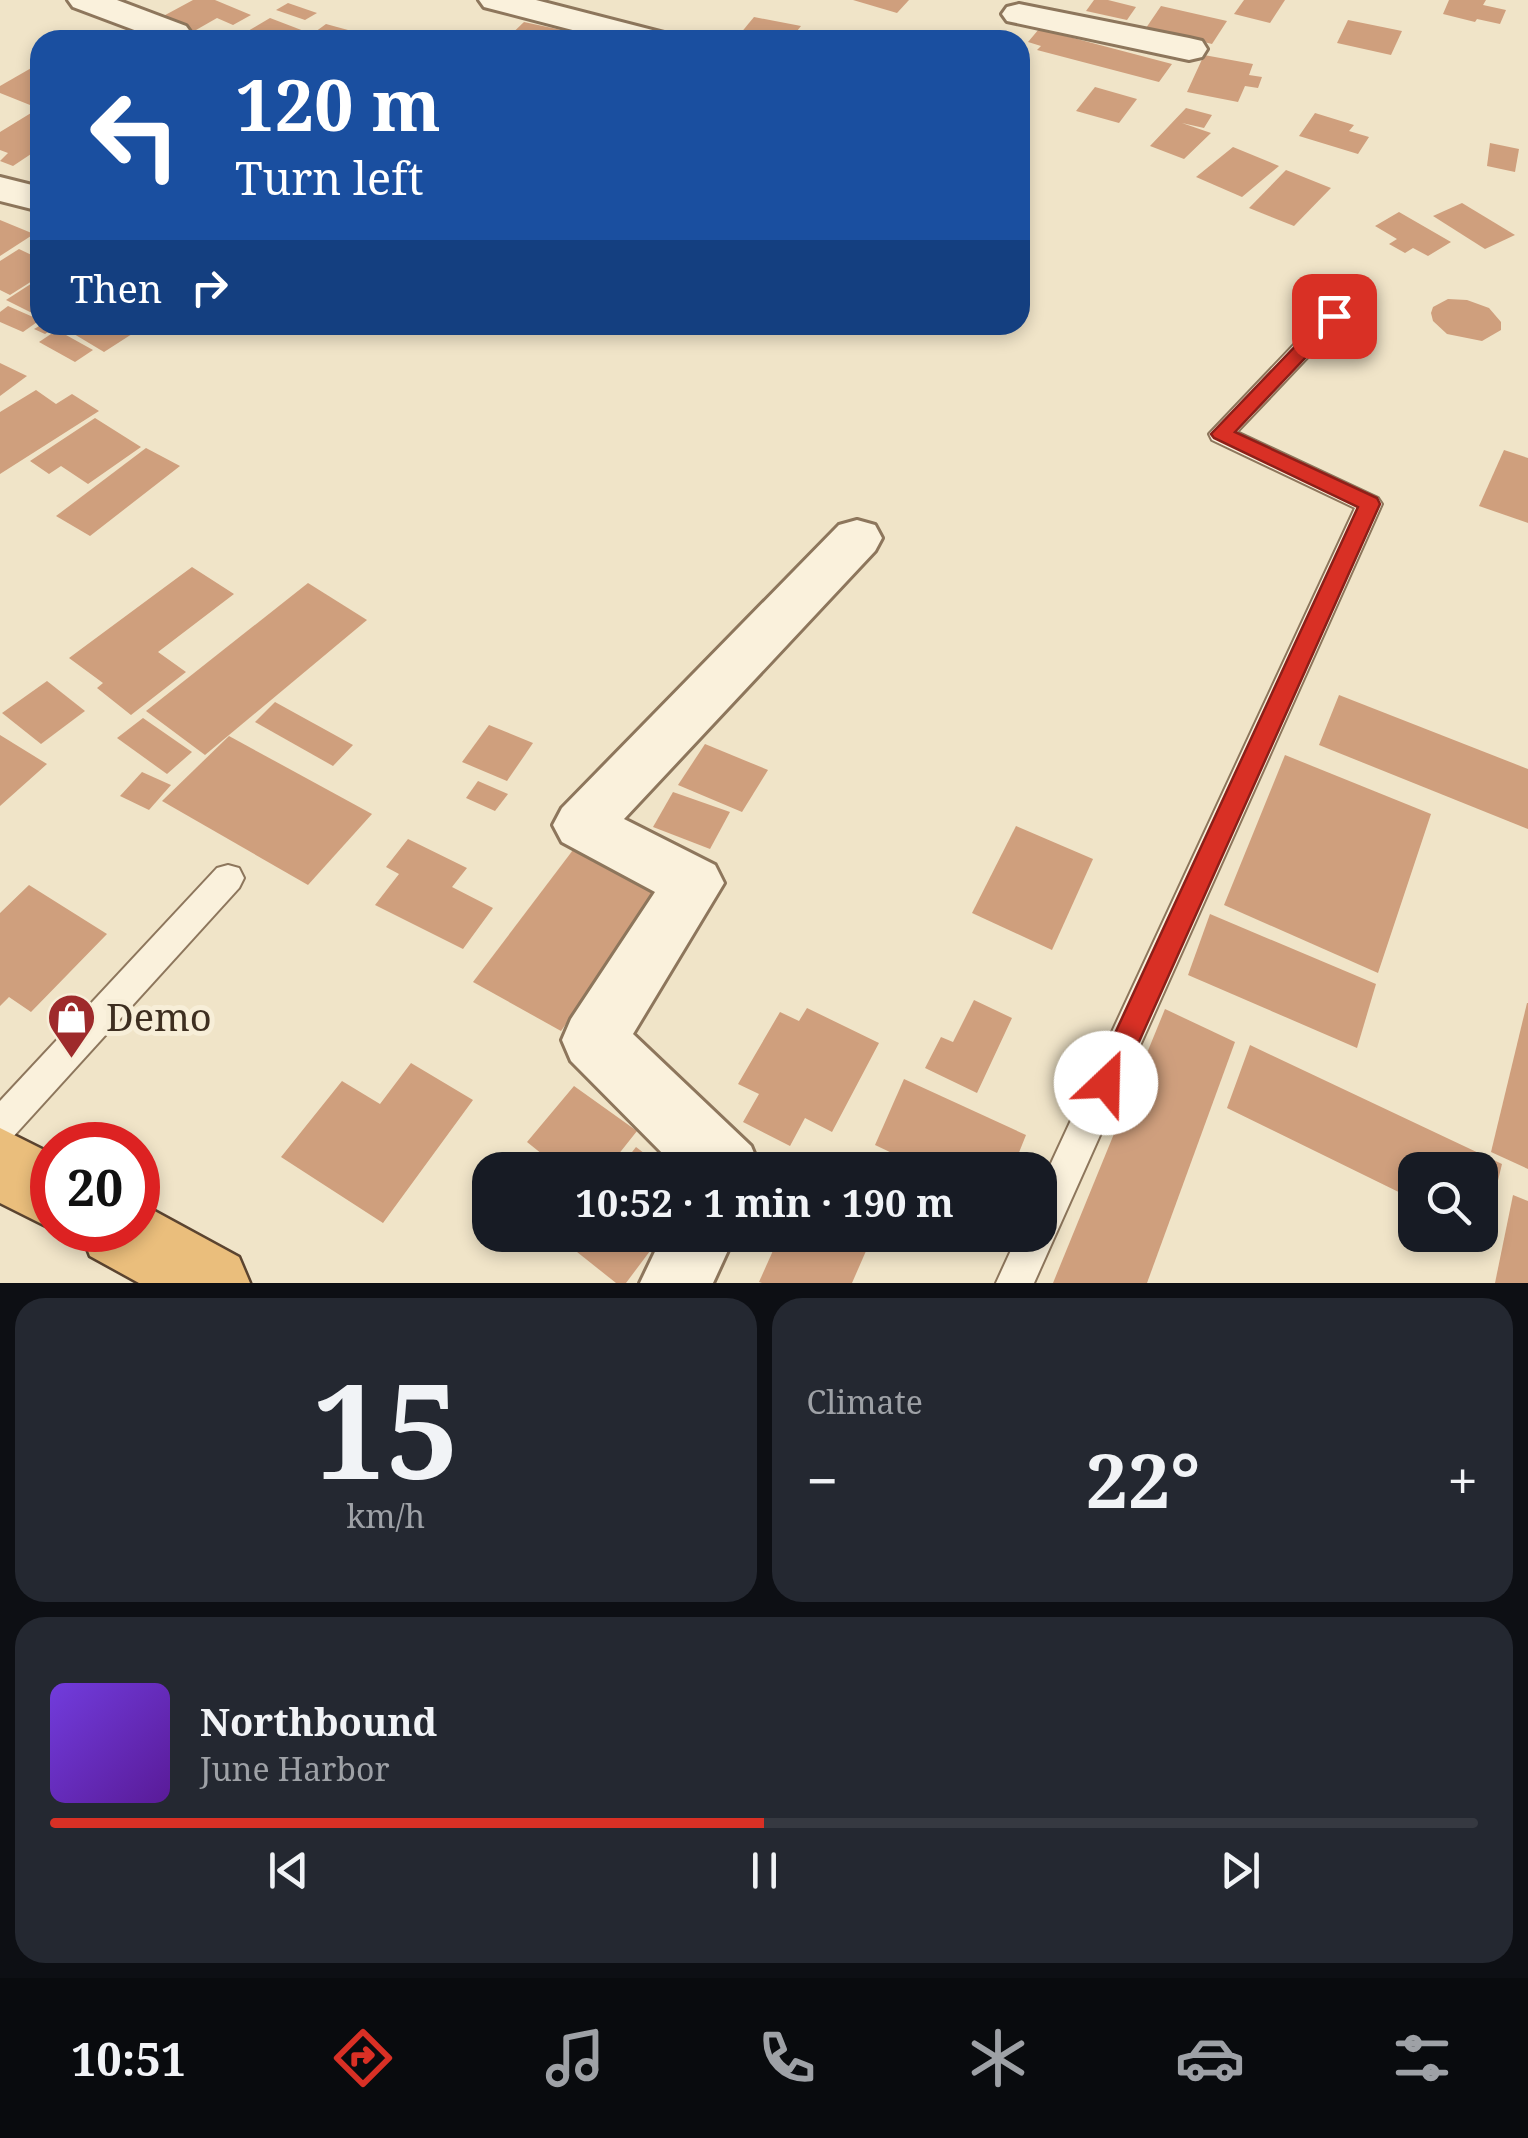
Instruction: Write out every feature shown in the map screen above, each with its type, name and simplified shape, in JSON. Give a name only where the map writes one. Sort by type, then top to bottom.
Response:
[{"type":"highway","points":[[0,1163],[30,1181]]},
{"type":"highway","points":[[156,1252],[213,1283]]},
{"type":"street","points":[[85,0],[166,30]]},
{"type":"street","points":[[496,0],[603,30]]},
{"type":"street","points":[[1014,18],[1189,49]]},
{"type":"street","points":[[0,190],[30,197]]},
{"type":"street","points":[[709,1152],[594,1040],[694,883],[582,825],[857,538]]},
{"type":"street","points":[[676,1283],[692,1252]]},
{"type":"lane","points":[[1057,1191],[1370,504],[1221,434],[1334,316]]},
{"type":"lane","points":[[0,1126],[228,878]]},
{"type":"lane","points":[[1015,1283],[1029,1252]]},
{"type":"building","points":[[193,0],[215,0],[251,15],[233,25],[217,18],[196,30],[180,30],[156,20]]},
{"type":"building","points":[[853,0],[909,0],[897,13]]},
{"type":"building","points":[[1094,0],[1136,7],[1127,20],[1086,11]]},
{"type":"building","points":[[1244,0],[1285,0],[1270,23],[1234,14]]},
{"type":"building","points":[[1449,0],[1486,0],[1483,5],[1506,10],[1500,24],[1477,19],[1475,22],[1443,14]]},
{"type":"building","points":[[288,3],[317,13],[305,20],[276,10]]},
{"type":"building","points":[[1161,6],[1227,21],[1212,44],[1146,28]]},
{"type":"building","points":[[754,17],[801,26],[798,30],[743,30]]},
{"type":"building","points":[[270,18],[301,30],[250,30]]},
{"type":"building","points":[[1348,20],[1402,31],[1391,55],[1337,43]]},
{"type":"building","points":[[524,22],[562,30],[516,30]]},
{"type":"building","points":[[326,24],[348,30],[318,30]]},
{"type":"building","points":[[1039,29],[1172,64],[1159,82],[1037,50],[1041,46],[1030,40]]},
{"type":"building","points":[[1204,55],[1253,64],[1249,75],[1262,77],[1258,88],[1245,86],[1238,102],[1187,92]]},
{"type":"building","points":[[30,69],[30,105],[0,93],[0,86]]},
{"type":"building","points":[[1095,87],[1137,99],[1119,123],[1076,111]]},
{"type":"building","points":[[1186,108],[1212,115],[1204,128],[1182,123],[1211,133],[1184,159],[1150,146]]},
{"type":"building","points":[[1315,113],[1354,125],[1349,131],[1369,137],[1358,154],[1299,136]]},
{"type":"building","points":[[30,114],[30,155],[13,166],[0,161],[8,153],[0,150],[0,132]]},
{"type":"building","points":[[1490,143],[1519,149],[1515,172],[1487,166]]},
{"type":"building","points":[[1233,147],[1279,166],[1242,197],[1196,177]]},
{"type":"building","points":[[1286,170],[1331,188],[1294,226],[1249,208]]},
{"type":"building","points":[[1462,203],[1515,235],[1485,249],[1433,216]]},
{"type":"building","points":[[1399,212],[1451,242],[1428,256],[1413,248],[1405,253],[1389,244],[1397,239],[1375,226]]},
{"type":"building","points":[[0,220],[30,232],[30,237],[0,256]]},
{"type":"building","points":[[19,249],[30,254],[30,282],[10,295],[0,290],[0,261]]},
{"type":"building","points":[[30,284],[30,312],[6,300]]},
{"type":"building","points":[[1448,299],[1467,300],[1489,308],[1501,322],[1501,330],[1482,341],[1447,334],[1433,321],[1431,313],[1433,307]]},
{"type":"building","points":[[8,306],[30,316],[30,327],[23,332],[0,322],[0,312]]},
{"type":"building","points":[[50,335],[66,335],[93,350],[75,362],[39,342]]},
{"type":"building","points":[[76,335],[130,335],[104,352]]},
{"type":"building","points":[[0,363],[27,376],[0,396]]},
{"type":"building","points":[[36,390],[56,404],[72,394],[99,411],[0,474],[0,412]]},
{"type":"building","points":[[95,418],[141,447],[88,484],[61,466],[49,474],[30,461]]},
{"type":"building","points":[[146,448],[180,466],[90,536],[56,516]]},
{"type":"building","points":[[1504,450],[1528,458],[1528,523],[1479,506]]},
{"type":"building","points":[[192,567],[234,594],[158,652],[186,672],[131,715],[97,688],[103,683],[69,658]]},
{"type":"building","points":[[308,583],[367,620],[205,755],[146,711]]},
{"type":"building","points":[[47,681],[85,711],[41,744],[2,713]]},
{"type":"building","points":[[1339,695],[1528,769],[1528,829],[1319,745]]},
{"type":"building","points":[[275,702],[353,745],[333,766],[255,722]]},
{"type":"building","points":[[143,718],[192,752],[167,774],[117,738]]},
{"type":"building","points":[[489,725],[533,743],[507,781],[462,762]]},
{"type":"building","points":[[0,735],[47,764],[0,806]]},
{"type":"building","points":[[229,736],[372,814],[308,885],[162,801]]},
{"type":"building","points":[[705,744],[768,770],[742,812],[678,785]]},
{"type":"building","points":[[1285,755],[1431,814],[1378,973],[1224,905]]},
{"type":"building","points":[[142,772],[171,785],[149,810],[120,796]]},
{"type":"building","points":[[478,781],[508,794],[495,811],[466,798]]},
{"type":"building","points":[[673,792],[730,812],[710,849],[653,827]]},
{"type":"building","points":[[1016,826],[1093,859],[1052,950],[972,913]]},
{"type":"building","points":[[408,839],[467,868],[452,887],[493,908],[463,949],[375,905],[399,874],[386,867]]},
{"type":"building","points":[[576,846],[661,889],[561,1031],[473,982]]},
{"type":"building","points":[[29,885],[107,934],[31,1012],[9,997],[0,1006],[0,913]]},
{"type":"building","points":[[1210,914],[1376,984],[1357,1048],[1188,975]]},
{"type":"building","points":[[974,1000],[1012,1018],[977,1093],[925,1068],[941,1037],[953,1042]]},
{"type":"building","points":[[1527,1003],[1528,1003],[1528,1169],[1491,1152]]},
{"type":"building","points":[[807,1008],[879,1043],[832,1132],[805,1118],[790,1146],[743,1122],[759,1094],[738,1084],[780,1012],[799,1021]]},
{"type":"building","points":[[1165,1009],[1235,1042],[1147,1283],[1053,1283]]},
{"type":"building","points":[[1250,1045],[1477,1152],[1398,1152],[1398,1192],[1227,1108]]},
{"type":"building","points":[[411,1063],[473,1100],[383,1223],[281,1157],[342,1081],[380,1104]]},
{"type":"building","points":[[904,1079],[1026,1135],[1019,1152],[890,1152],[875,1145]]},
{"type":"building","points":[[574,1086],[637,1131],[620,1152],[540,1152],[527,1142]]},
{"type":"building","points":[[1513,1195],[1528,1201],[1528,1283],[1495,1283]]},
{"type":"building","points":[[577,1252],[649,1252],[626,1283],[616,1283]]},
{"type":"building","points":[[772,1252],[866,1252],[852,1283],[759,1282]]},
{"type":"place","name":"Demo","points":[[71,1060]]},
{"type":"route","points":[[1106,1083],[1370,504],[1221,434],[1334,316]]}]
